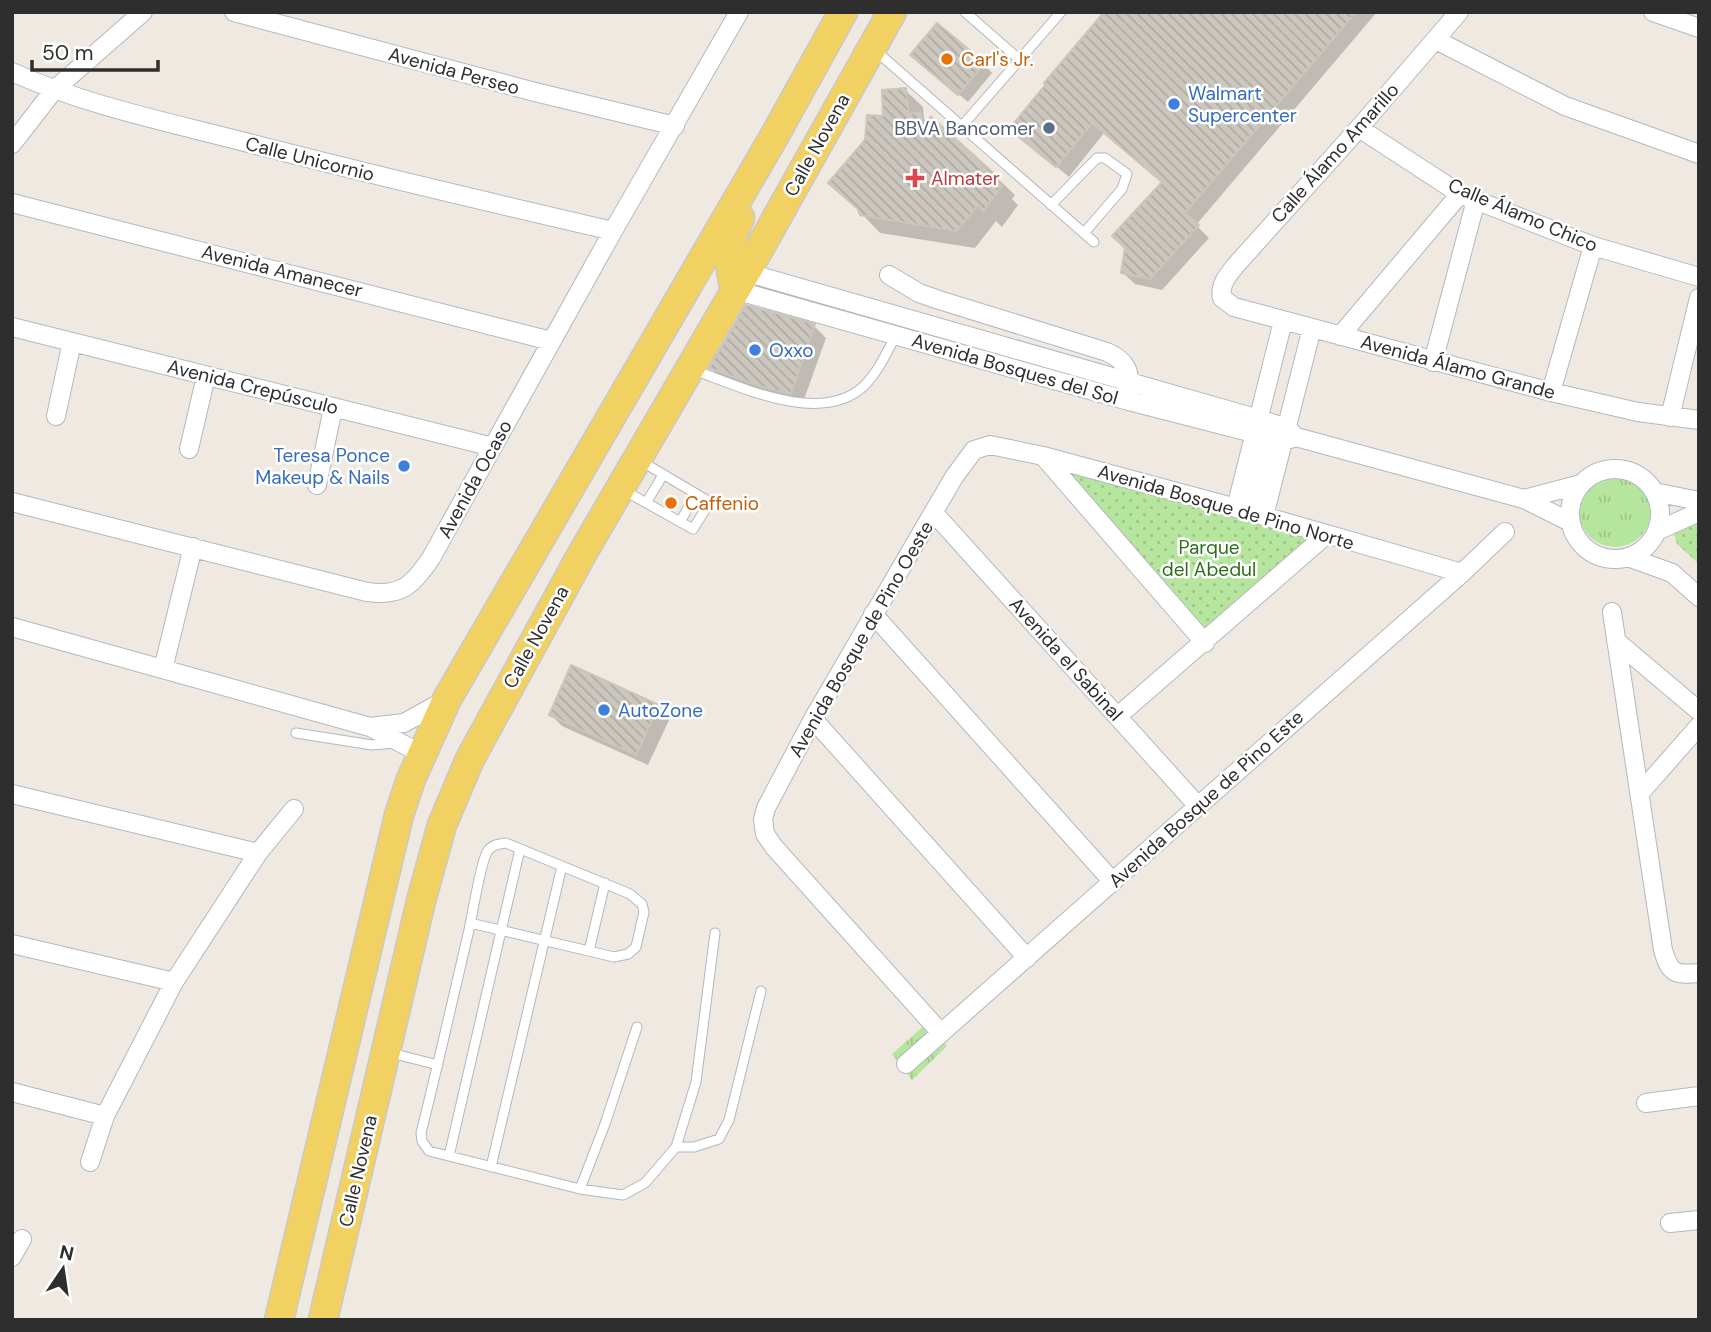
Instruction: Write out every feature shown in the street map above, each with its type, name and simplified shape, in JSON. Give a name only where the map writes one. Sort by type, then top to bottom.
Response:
[{"type":"main road","points":[[279,1320],[398,815],[410,748],[447,699],[775,135],[843,12]]},
{"type":"main road","name":"Calle Novena","points":[[323,1320],[421,901],[442,825],[452,800],[496,709],[892,12]]},
{"type":"main road","points":[[740,281],[728,262],[734,228],[766,167],[775,135]]},
{"type":"street","points":[[12,144],[54,90],[143,12]]},
{"type":"street","name":"Avenida Perseo","points":[[234,12],[676,126]]},
{"type":"street","name":"Calle Álamo Amarillo","points":[[1222,298],[1224,281],[1236,265],[1459,12]]},
{"type":"street","points":[[1653,12],[1699,28]]},
{"type":"street","name":"Avenida Ocaso","points":[[12,502],[367,592],[389,594],[410,586],[431,558],[613,231],[676,126],[731,14]]},
{"type":"street","points":[[1436,40],[1565,106],[1699,154]]},
{"type":"street","name":"Calle Unicornio","points":[[12,72],[102,106],[318,161],[613,231]]},
{"type":"street","name":"Calle Álamo Chico","points":[[1359,128],[1468,197],[1593,246],[1699,278]]},
{"type":"street","points":[[1340,335],[1468,197]]},
{"type":"street","points":[[1433,362],[1468,197]]},
{"type":"street","name":"Avenida Amanecer","points":[[12,203],[551,341]]},
{"type":"street","points":[[1550,392],[1593,246]]},
{"type":"street","points":[[889,275],[919,293],[1107,352],[1122,360],[1128,371],[1127,391]]},
{"type":"street","name":"Avenida Bosques del Sol","points":[[740,281],[895,335],[1127,391]]},
{"type":"street","name":"Avenida Bosques del Sol","points":[[740,281],[1127,391],[1524,499],[1570,522]]},
{"type":"street","name":"Avenida Álamo Grande","points":[[1222,298],[1234,307],[1550,392],[1670,417],[1699,420]]},
{"type":"street","points":[[1670,417],[1699,298]]},
{"type":"street","points":[[1250,512],[1275,432],[1283,321]]},
{"type":"street","name":"Avenida Crepúsculo","points":[[12,327],[493,447]]},
{"type":"street","points":[[1250,512],[1312,328]]},
{"type":"street","points":[[56,416],[72,342]]},
{"type":"street","points":[[188,449],[206,376]]},
{"type":"street","points":[[317,485],[333,408]]},
{"type":"street","name":"Avenida Bosque de Pino Norte","points":[[990,444],[1250,512],[1462,573]]},
{"type":"street","name":"Avenida Bosque de Pino Oeste","points":[[942,1033],[774,848],[765,834],[763,819],[766,808],[813,719],[968,456],[974,450],[990,444]]},
{"type":"street","points":[[1043,456],[1205,643]]},
{"type":"street","points":[[1615,469],[1633,473],[1642,478],[1654,492],[1660,518],[1655,535],[1643,550],[1628,557],[1606,558],[1596,555],[1579,542],[1570,522],[1571,502],[1581,484],[1596,473],[1615,469]]},
{"type":"street","name":"Avenida Bosques del Sol","points":[[1524,499],[1581,484]]},
{"type":"street","points":[[1654,492],[1699,501]]},
{"type":"street","points":[[1655,535],[1699,512]]},
{"type":"street","name":"Avenida el Sabinal","points":[[934,513],[1198,806]]},
{"type":"street","name":"Avenida Bosque de Pino Este","points":[[906,1064],[1462,573],[1505,532]]},
{"type":"street","points":[[1118,716],[1326,535]]},
{"type":"street","points":[[1655,535],[1672,573]]},
{"type":"street","points":[[163,669],[193,547]]},
{"type":"street","points":[[1628,557],[1672,573],[1699,597]]},
{"type":"street","points":[[1612,612],[1663,950],[1671,969],[1680,975],[1699,973]]},
{"type":"street","points":[[873,614],[1113,882]]},
{"type":"street","points":[[12,627],[370,727],[410,748]]},
{"type":"street","points":[[1616,641],[1699,711]]},
{"type":"street","points":[[370,727],[404,723],[447,699]]},
{"type":"street","points":[[813,719],[1027,958]]},
{"type":"street","points":[[1640,793],[1699,726]]},
{"type":"street","points":[[12,793],[258,853]]},
{"type":"street","points":[[90,1162],[105,1116],[174,982],[258,853],[294,808]]},
{"type":"street","points":[[12,944],[174,982]]},
{"type":"street","points":[[12,1092],[105,1116]]},
{"type":"street","points":[[1646,1103],[1699,1096]]},
{"type":"street","points":[[1670,1223],[1699,1220]]},
{"type":"street","points":[[12,1256],[22,1239]]},
{"type":"lane","points":[[965,12],[1020,60]]},
{"type":"lane","points":[[962,126],[1060,12]]},
{"type":"lane","points":[[872,48],[1094,243]]},
{"type":"lane","points":[[1051,205],[1097,158],[1105,158],[1127,174],[1122,189],[1084,233]]},
{"type":"lane","points":[[689,369],[789,401],[828,404],[843,400],[864,386],[879,367],[895,335]]},
{"type":"lane","points":[[620,488],[693,529],[710,502],[637,459]]},
{"type":"lane","points":[[646,503],[663,475]]},
{"type":"lane","points":[[680,522],[696,494]]},
{"type":"lane","points":[[296,733],[410,748]]},
{"type":"lane","points":[[470,923],[614,957],[628,954],[636,947],[644,912],[642,904],[631,894],[506,843],[494,845],[488,851],[470,923],[421,1133],[422,1142],[429,1151],[580,1189],[623,1195],[645,1183],[676,1147],[696,1082],[715,933]]},
{"type":"lane","points":[[449,1156],[520,849]]},
{"type":"lane","points":[[491,1167],[562,866]]},
{"type":"lane","points":[[589,951],[605,883]]},
{"type":"lane","points":[[676,1147],[694,1147],[719,1139],[724,1130],[729,1120],[761,991]]},
{"type":"lane","points":[[580,1189],[637,1027]]},
{"type":"lane","points":[[386,1052],[438,1065]]},
{"type":"green space","name":"Parque del Abedul","points":[[1054,463],[1317,533],[1206,634]]},
{"type":"green space","points":[[1622,475],[1641,485],[1649,497],[1649,525],[1641,537],[1629,545],[1608,547],[1589,537],[1581,525],[1579,504],[1589,485],[1601,477]]},
{"type":"green space","points":[[1699,521],[1699,564],[1677,544],[1674,534],[1687,523]]},
{"type":"green space","points":[[927,1023],[947,1046],[912,1080],[892,1054]]},
{"type":"building","name":"Walmart Supercenter","points":[[1104,12],[1356,12],[1185,213],[1199,225],[1150,279],[1121,273],[1125,248],[1112,236],[1162,182],[1092,123],[1056,167],[1009,129]]},
{"type":"building","name":"Carl's Jr.","points":[[937,23],[985,63],[958,95],[910,55]]},
{"type":"building","points":[[906,88],[909,114],[920,112],[924,124],[931,117],[998,177],[996,180],[1002,186],[983,211],[978,205],[957,231],[860,215],[858,209],[828,183],[865,140],[867,115],[883,116],[882,90]]},
{"type":"building","name":"Oxxo","points":[[746,305],[815,324],[791,394],[709,368]]},
{"type":"building","name":"AutoZone","points":[[571,665],[659,705],[636,755],[549,715]]},
{"type":"place","name":"Carl's Jr.","points":[[947,59]]},
{"type":"place","name":"Walmart Supercenter","points":[[1174,104]]},
{"type":"place","name":"BBVA Bancomer","points":[[1049,128]]},
{"type":"place","name":"Almater","points":[[915,178]]},
{"type":"place","name":"Oxxo","points":[[755,350]]},
{"type":"place","name":"Teresa Ponce Makeup & Nails","points":[[404,466]]},
{"type":"place","name":"Caffenio","points":[[671,503]]},
{"type":"place","name":"AutoZone","points":[[604,710]]}]
